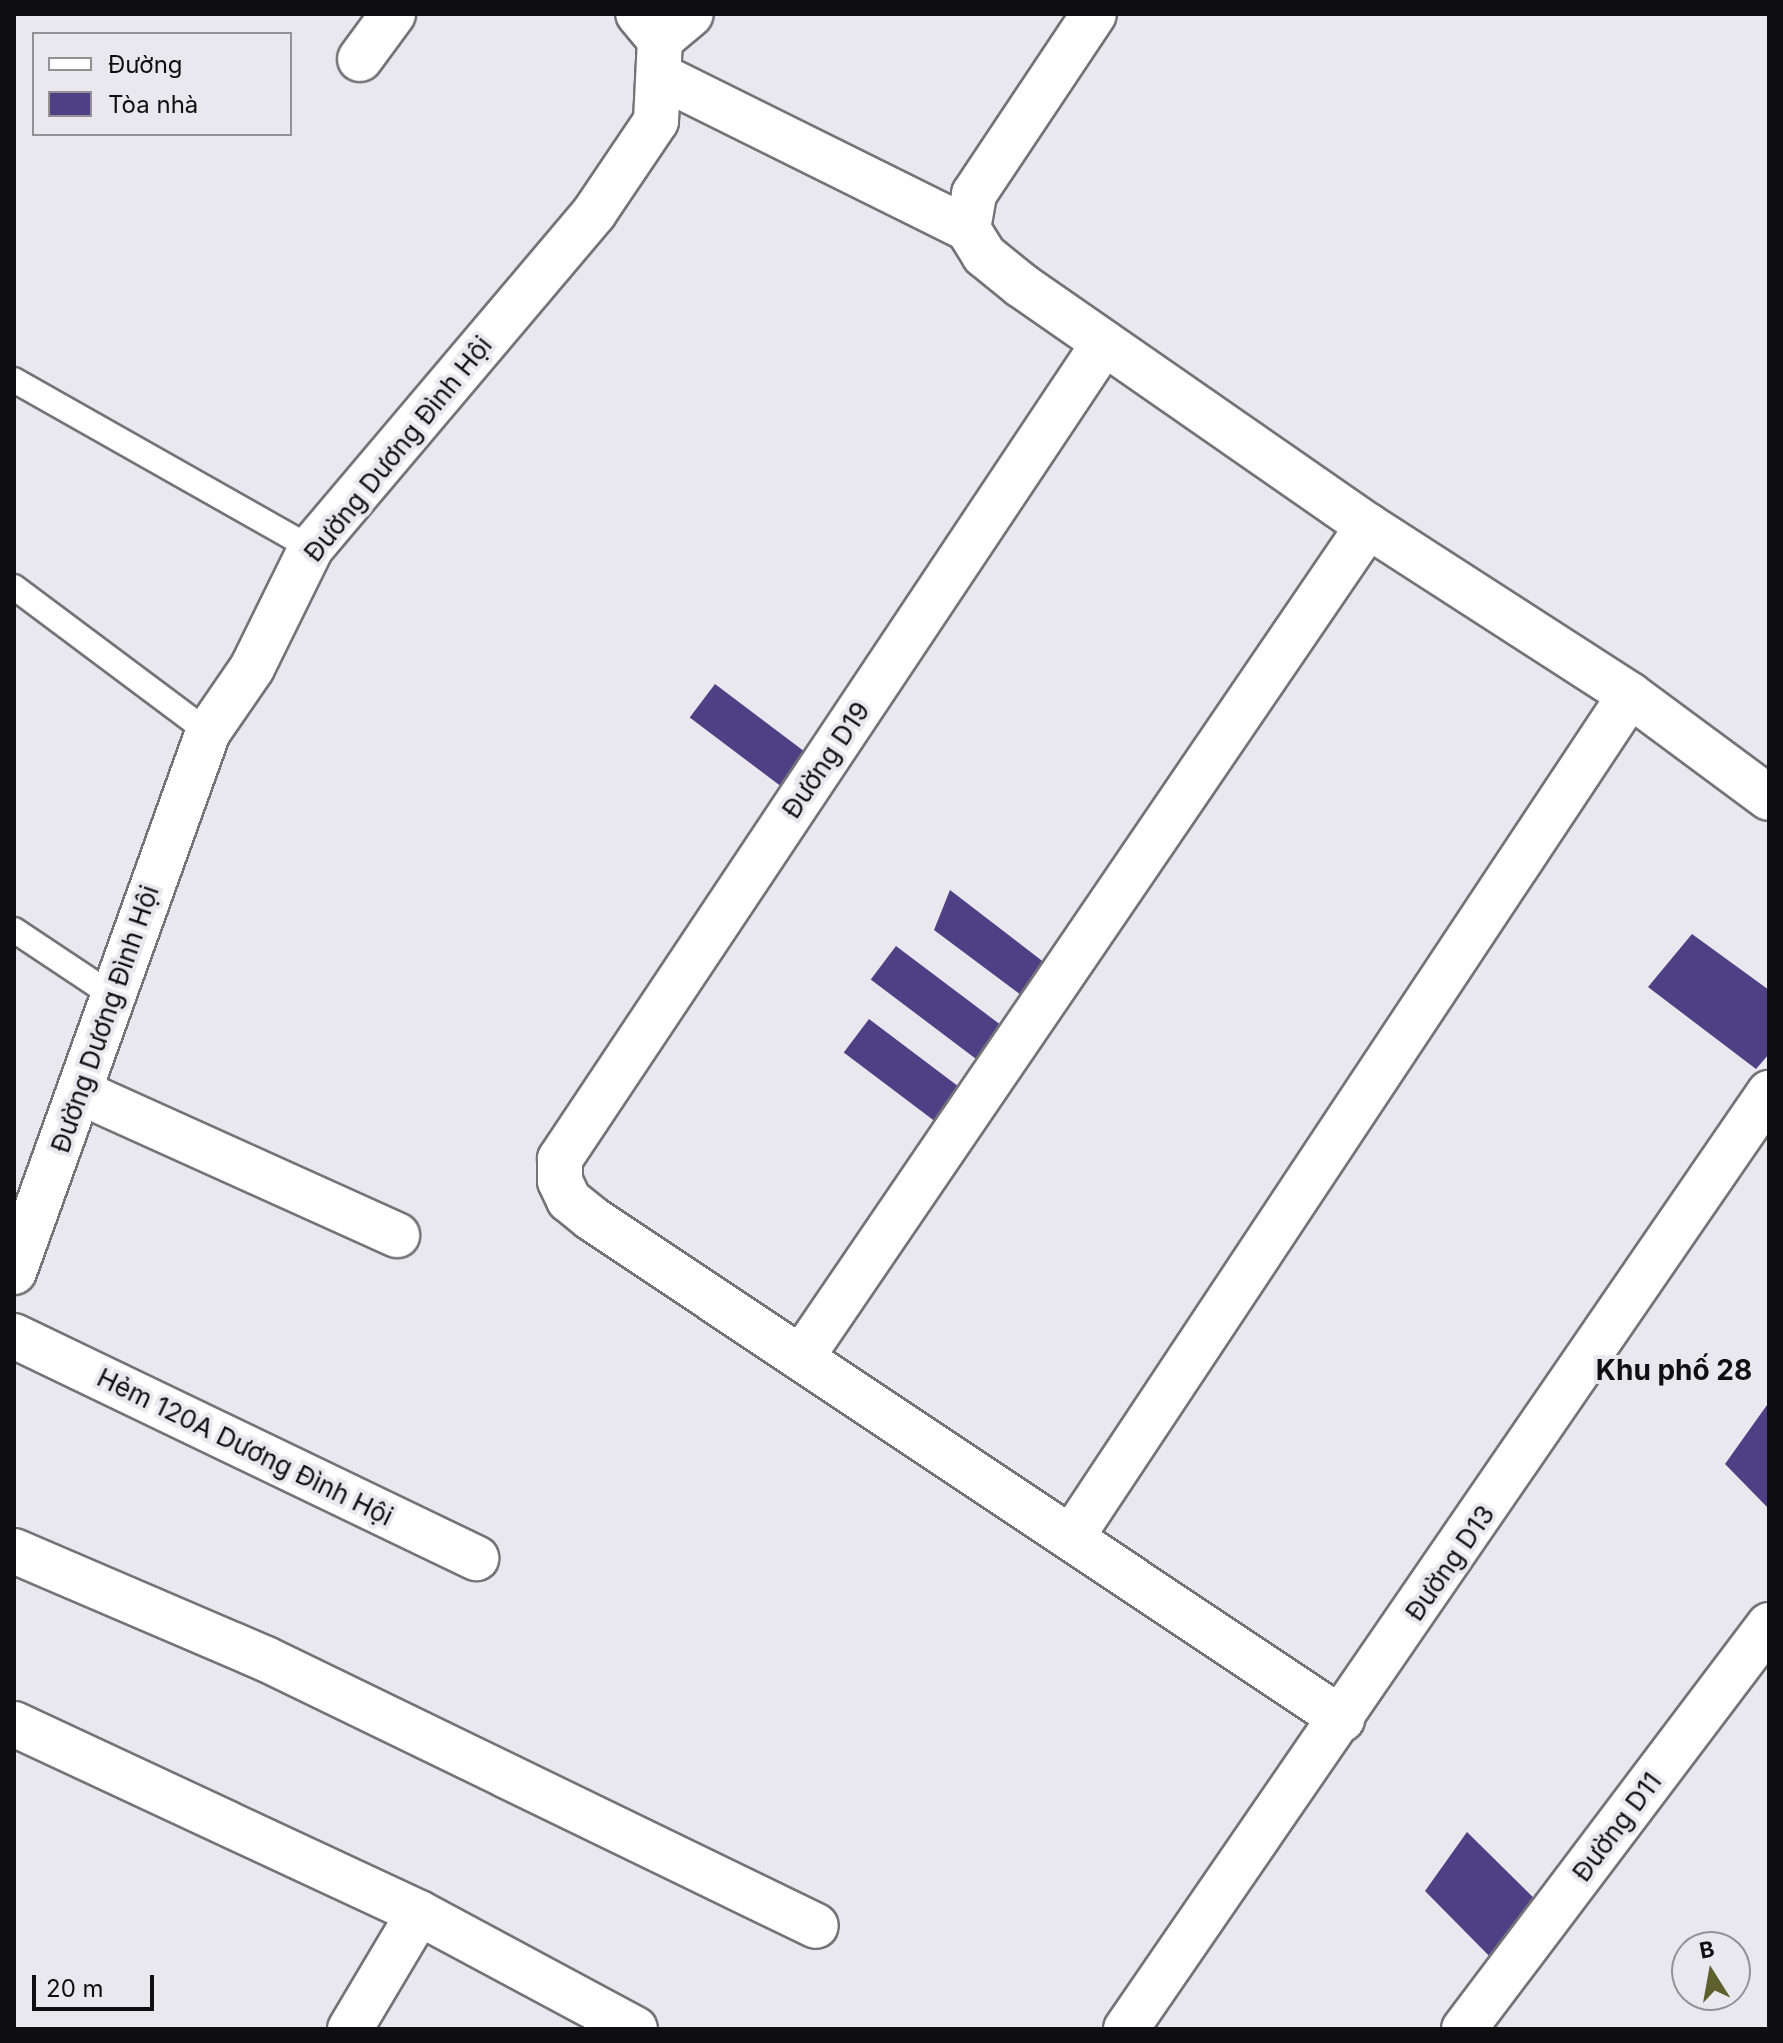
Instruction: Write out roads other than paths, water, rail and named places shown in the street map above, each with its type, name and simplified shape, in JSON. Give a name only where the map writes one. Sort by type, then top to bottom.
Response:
[{"type":"street","points":[[360,59],[393,14]]},
{"type":"street","points":[[968,229],[974,194],[1094,14]]},
{"type":"street","points":[[663,36],[968,229],[984,255],[1104,343],[1368,526],[1630,695],[1769,798]]},
{"type":"street","name":"Đường Dương Đình Hội","points":[[14,1272],[208,732],[252,668],[311,548],[594,213],[656,121],[663,36]]},
{"type":"street","name":"Đường D19","points":[[801,1358],[591,1218],[569,1200],[560,1181],[560,1159],[1104,343]]},
{"type":"street","points":[[1342,1719],[801,1358],[1368,526]]},
{"type":"street","points":[[1071,1538],[1630,695]]},
{"type":"street","points":[[80,1092],[397,1235]]},
{"type":"street","name":"Đường D13","points":[[1126,2029],[1342,1719],[1769,1093]]},
{"type":"street","name":"Hẻm 120A Dương Đình Hội","points":[[14,1336],[476,1558]]},
{"type":"street","points":[[14,1551],[266,1659],[816,1926]]},
{"type":"street","name":"Đường D11","points":[[1464,2029],[1769,1625]]},
{"type":"street","points":[[14,1724],[419,1913],[635,2029]]},
{"type":"street","points":[[350,2029],[419,1913]]},
{"type":"lane","points":[[14,380],[311,548]]},
{"type":"lane","points":[[14,587],[208,732]]},
{"type":"lane","points":[[14,930],[112,995]]},
{"type":"district","name":"Khu phố 28","points":[[1674,1370]]}]
